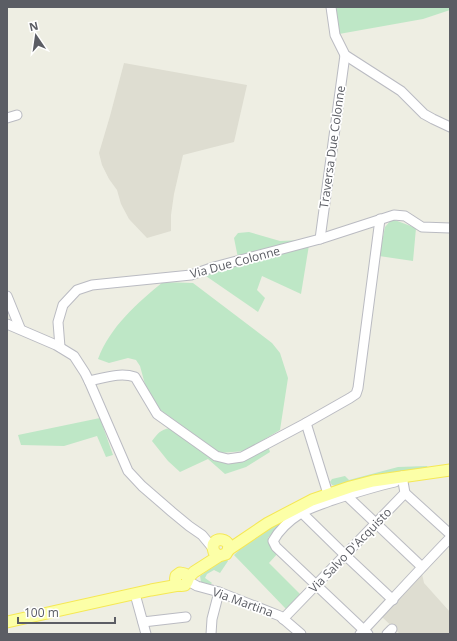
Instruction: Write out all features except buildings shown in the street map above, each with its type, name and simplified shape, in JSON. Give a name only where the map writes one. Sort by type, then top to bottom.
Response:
[{"type":"main road","points":[[7,622],[135,594],[183,580],[194,572],[220,547],[246,538],[268,523],[299,510],[312,500],[373,481],[402,479],[450,470]]},
{"type":"street","points":[[331,7],[335,35],[345,55],[401,91],[424,114],[450,127]]},
{"type":"street","name":"Traversa Due Colonne","points":[[320,239],[345,55]]},
{"type":"street","points":[[7,118],[17,115]]},
{"type":"street","name":"Via Due Colonne","points":[[60,347],[58,322],[63,305],[77,290],[92,285],[191,274],[320,239],[394,215],[405,216],[422,227],[450,228]]},
{"type":"street","points":[[89,381],[120,374],[135,377],[157,414],[216,456],[228,460],[242,457],[306,423],[356,394],[380,219]]},
{"type":"street","points":[[7,296],[20,328]]},
{"type":"street","points":[[7,324],[20,328],[60,347],[74,356],[89,381],[128,471],[142,486],[166,507],[189,526],[220,547]]},
{"type":"street","points":[[306,423],[328,494]]},
{"type":"street","points":[[450,534],[405,493],[402,479],[315,507],[299,510],[294,518],[278,533],[273,541],[276,547],[364,633],[450,538]]},
{"type":"street","name":"Via Salvo D'Acquisto","points":[[283,619],[405,493]]},
{"type":"street","points":[[346,496],[422,568]]},
{"type":"street","points":[[299,510],[393,600]]},
{"type":"street","name":"Via Martina","points":[[183,580],[202,588],[219,592],[280,616],[300,634]]},
{"type":"street","points":[[211,634],[212,619],[219,592]]},
{"type":"street","points":[[135,594],[146,634]]},
{"type":"street","points":[[143,622],[186,617]]},
{"type":"shaded area","points":[[124,63],[247,85],[234,142],[183,155],[174,194],[171,215],[171,231],[147,238],[129,219],[121,204],[117,190],[109,179],[102,165],[99,153]]},
{"type":"shaded area","points":[[422,574],[424,583],[450,612],[450,634],[400,634],[381,616]]},
{"type":"green space","points":[[335,7],[450,7],[450,10],[423,19],[339,34]]},
{"type":"green space","points":[[392,219],[416,228],[413,261],[379,256],[385,227]]},
{"type":"green space","points":[[249,232],[280,241],[304,240],[238,258],[234,238],[238,233]]},
{"type":"green space","points":[[309,245],[301,294],[262,276],[257,290],[265,298],[258,312],[203,274]]},
{"type":"green space","points":[[163,282],[193,283],[272,343],[280,353],[288,378],[280,430],[245,451],[220,453],[159,409],[146,388],[140,366],[136,360],[128,358],[109,363],[98,359],[103,347],[125,316]]},
{"type":"green space","points":[[100,418],[113,455],[106,457],[97,436],[64,446],[21,445],[18,435]]},
{"type":"green space","points":[[170,428],[221,461],[268,446],[270,452],[246,467],[225,474],[208,459],[180,472],[168,461],[152,441],[160,432]]},
{"type":"green space","points":[[427,466],[428,468],[373,477],[336,486],[332,485],[330,482],[332,479],[345,476],[349,480],[398,467]]},
{"type":"green space","points":[[282,521],[268,538],[268,543],[278,553],[269,563],[300,594],[286,609],[234,555],[240,549]]},
{"type":"green space","points":[[226,558],[228,561],[220,573],[214,570],[207,574],[205,578],[212,583],[210,585],[201,582],[200,576]]}]
